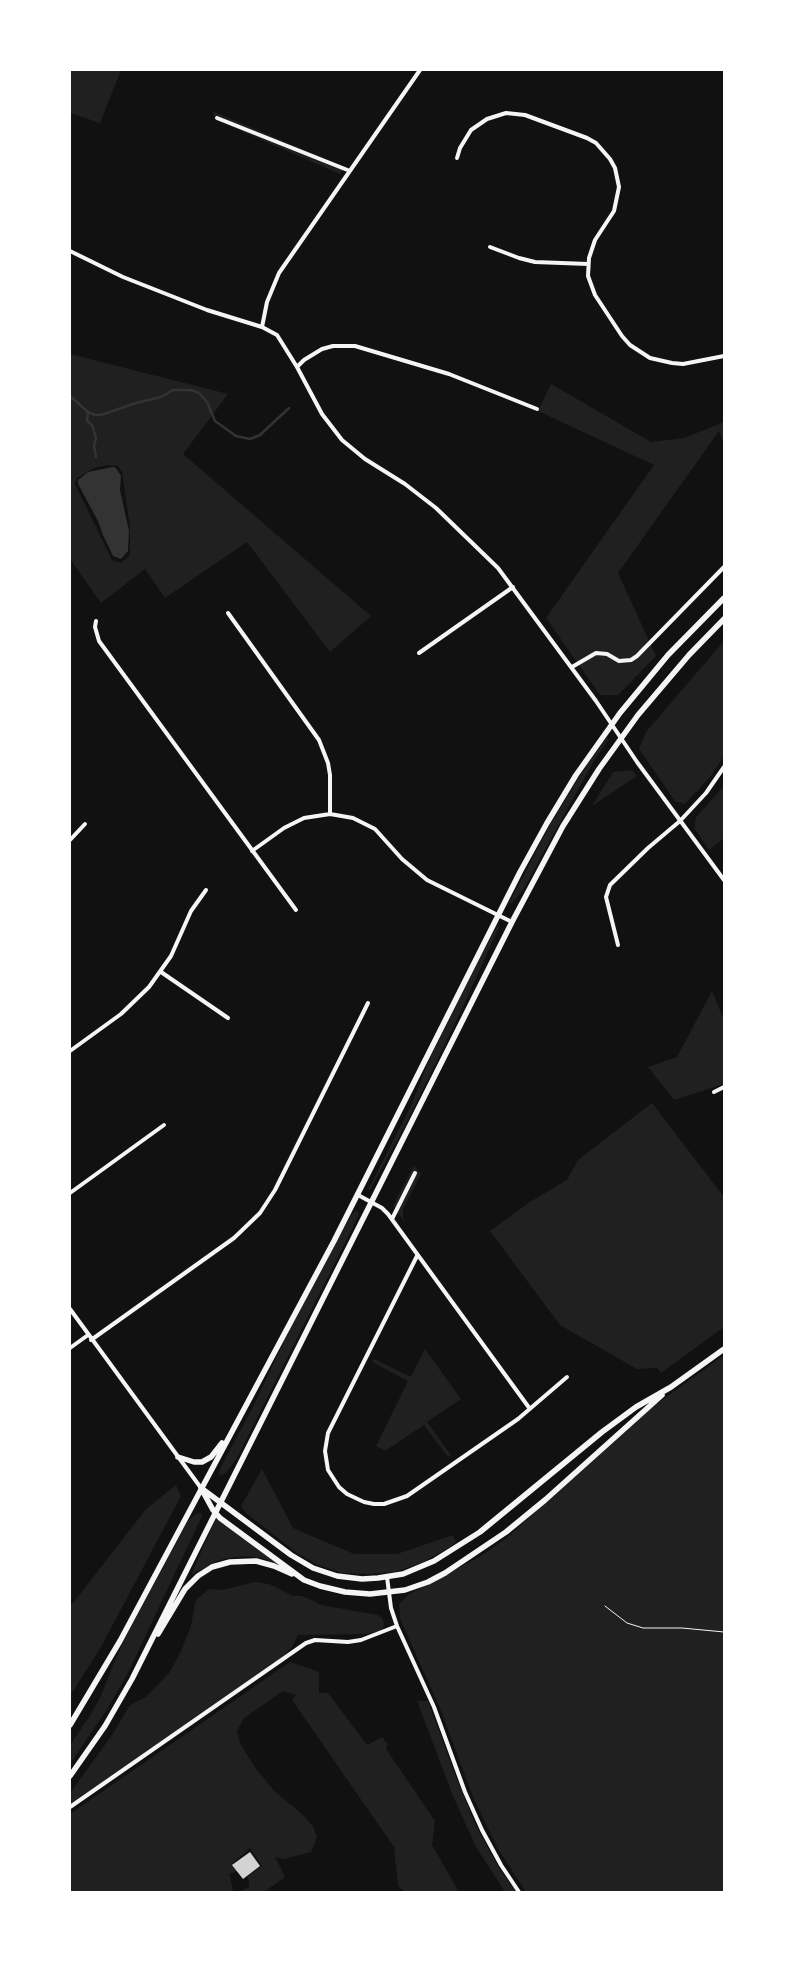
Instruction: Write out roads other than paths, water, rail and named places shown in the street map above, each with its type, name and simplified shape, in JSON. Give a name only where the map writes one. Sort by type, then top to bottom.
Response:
[{"type":"main road","points":[[70,1725],[120,1641],[358,1195],[498,915],[561,799],[612,723],[668,655],[724,598]]},
{"type":"main road","points":[[70,1776],[119,1702],[144,1655],[512,922],[569,815],[621,738],[678,666],[724,619]]},
{"type":"main road","points":[[201,1488],[290,1555],[313,1568],[344,1577],[370,1579],[403,1574],[426,1565],[469,1540],[498,1519],[602,1432],[636,1408],[671,1387],[724,1349]]},
{"type":"main road","points":[[144,1655],[185,1589],[198,1576],[212,1567],[230,1562],[256,1561],[274,1566],[320,1586],[345,1592],[370,1594],[389,1592],[412,1588],[428,1582],[454,1568],[498,1538],[545,1500],[671,1387]]},
{"type":"main road","points":[[178,1458],[194,1462],[205,1461],[230,1434]]},
{"type":"main road","points":[[201,1488],[215,1512],[254,1544],[304,1580]]},
{"type":"street","points":[[262,327],[267,302],[279,273],[420,70]]},
{"type":"street","points":[[457,158],[460,148],[471,130],[486,119],[506,114],[525,115],[596,143],[604,150],[615,168],[619,191],[614,211],[591,249],[588,276],[595,295],[622,336],[640,353],[660,361],[672,363],[694,362],[724,356]]},
{"type":"street","points":[[217,118],[350,171]]},
{"type":"street","points":[[490,248],[535,262],[588,264]]},
{"type":"street","points":[[70,251],[123,277],[262,327],[277,336],[282,341],[322,414],[342,440],[365,459],[405,484],[436,508],[480,550],[513,588],[572,667],[680,821],[724,880]]},
{"type":"street","points":[[296,367],[308,356],[322,349],[355,346],[449,374],[537,409]]},
{"type":"street","points":[[572,667],[596,653],[607,654],[620,661],[631,660],[724,567]]},
{"type":"street","points":[[419,653],[513,588]]},
{"type":"street","points":[[228,613],[319,740],[328,763],[330,775],[330,814]]},
{"type":"street","points":[[96,621],[95,627],[99,641],[296,910]]},
{"type":"street","points":[[618,945],[606,897],[610,885],[648,848],[680,821],[724,768]]},
{"type":"street","points":[[252,851],[293,822],[317,815],[347,816],[364,823],[384,838],[402,859],[428,880],[512,922]]},
{"type":"street","points":[[70,840],[85,824]]},
{"type":"street","points":[[70,1051],[121,1014],[149,987],[171,956],[191,912],[206,890]]},
{"type":"street","points":[[161,972],[228,1018]]},
{"type":"street","points":[[91,1340],[234,1238],[260,1212],[275,1190],[368,1003]]},
{"type":"street","points":[[714,1092],[724,1087]]},
{"type":"street","points":[[70,1192],[164,1125]]},
{"type":"street","points":[[392,1219],[415,1173]]},
{"type":"street","points":[[358,1195],[382,1208],[392,1219],[417,1256],[530,1409]]},
{"type":"street","points":[[417,1256],[328,1433],[326,1461],[333,1479],[347,1494],[364,1502],[384,1504],[400,1500],[415,1492],[530,1409],[567,1377]]},
{"type":"street","points":[[70,1309],[201,1488]]},
{"type":"street","points":[[70,1348],[88,1335]]},
{"type":"street","points":[[387,1577],[397,1626],[422,1678],[465,1792],[482,1830],[501,1865],[519,1892]]},
{"type":"street","points":[[70,1807],[306,1644],[316,1640],[348,1642],[362,1640],[397,1626]]},
{"type":"waterway","points":[[70,396],[88,412],[101,415],[161,397],[173,390],[191,390],[199,393],[207,402],[215,421],[236,436],[250,439],[260,435],[289,408]]},
{"type":"waterway","points":[[88,412],[87,421],[92,425],[96,438],[94,446],[96,457]]}]
